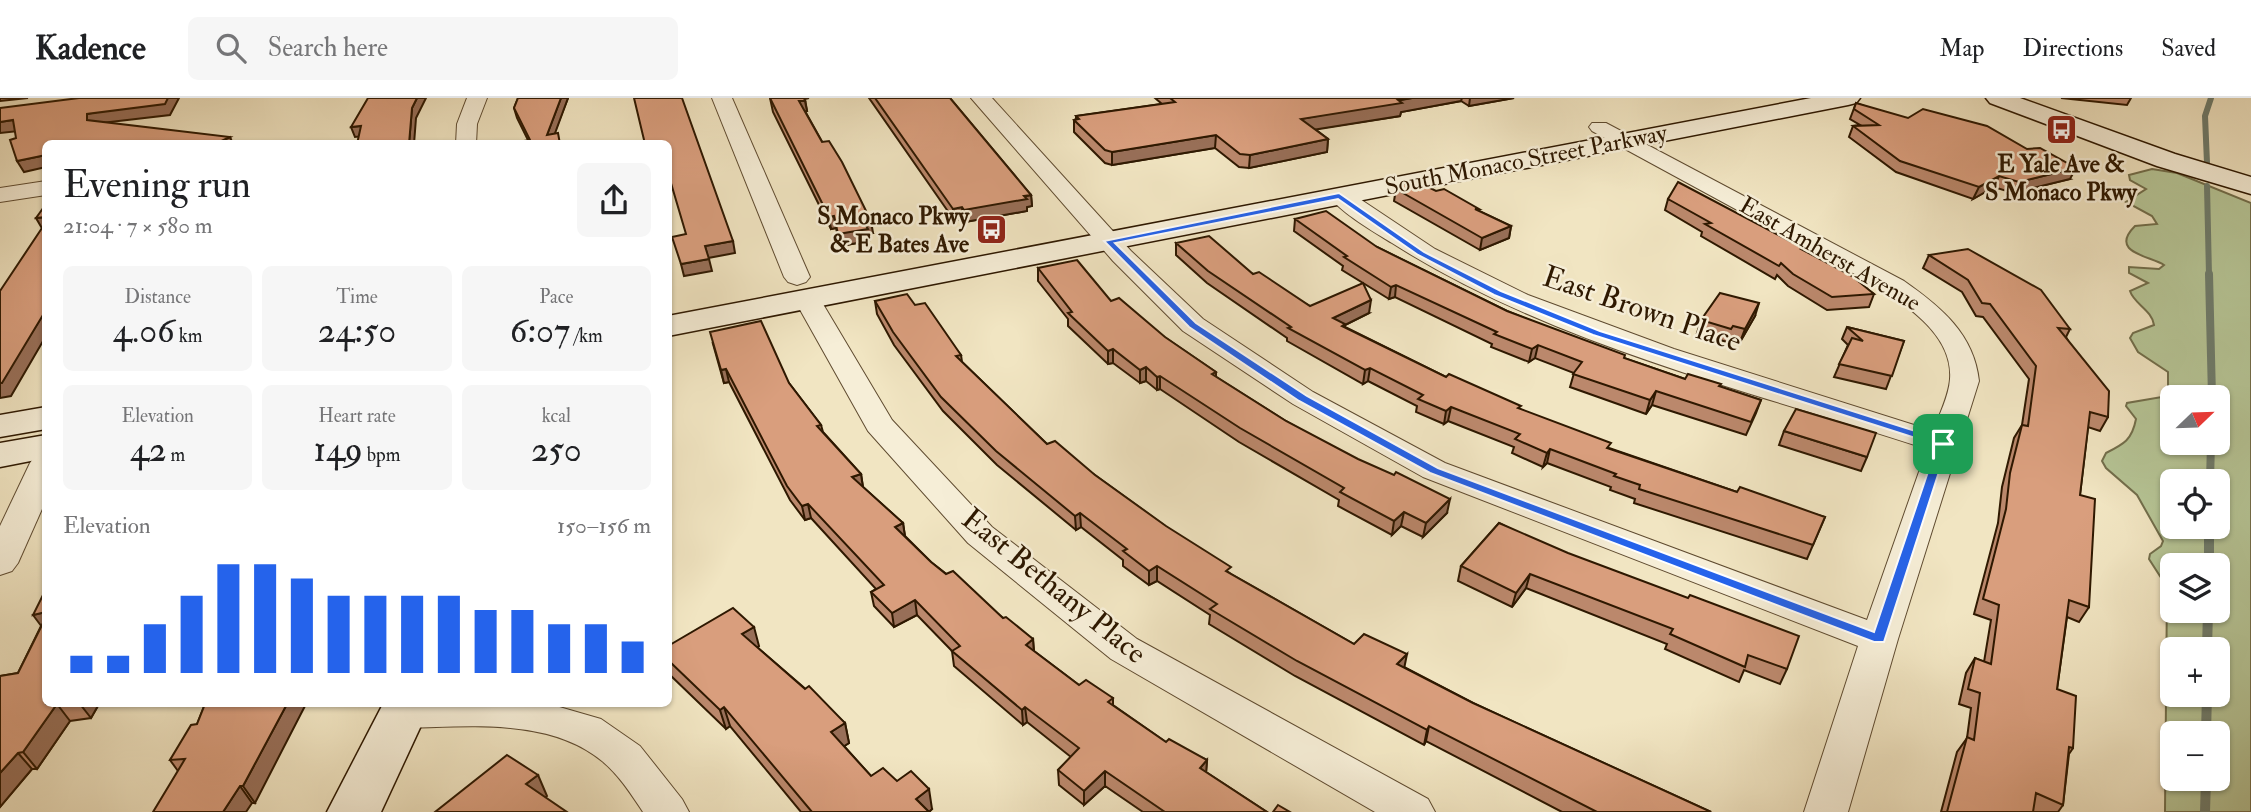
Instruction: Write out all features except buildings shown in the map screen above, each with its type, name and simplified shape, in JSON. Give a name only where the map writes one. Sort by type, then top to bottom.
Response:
[{"type":"main road","name":"South Monaco Street Parkway","points":[[672,325],[802,288],[1100,231],[1751,98]]},
{"type":"main road","name":"South Monaco Street Parkway","points":[[1100,231],[1339,196],[1848,98]]},
{"type":"main road","points":[[1998,98],[2166,160],[2251,195]]},
{"type":"main road","points":[[2166,160],[2251,186]]},
{"type":"main road","name":"South Monaco Street Parkway","points":[[672,301],[802,288]]},
{"type":"main road","points":[[0,426],[42,419]]},
{"type":"main road","points":[[0,455],[42,447]]},
{"type":"main road","points":[[355,812],[405,708]]},
{"type":"street","points":[[466,140],[467,124],[477,98]]},
{"type":"street","name":"East Bethany Place","points":[[722,98],[802,288],[879,425],[980,535],[1124,649],[1413,812]]},
{"type":"street","points":[[981,98],[1100,231],[1193,325],[1303,398],[1434,470],[1879,639]]},
{"type":"street","name":"East Amherst Avenue","points":[[1599,127],[1865,269],[1921,304],[1958,344],[1965,363],[1965,381],[1879,639],[1826,812]]},
{"type":"street","points":[[0,195],[42,189]]},
{"type":"street","name":"East Brown Place","points":[[1339,196],[1421,253],[1510,298],[1597,333],[1943,444]]},
{"type":"street","points":[[0,563],[42,472]]},
{"type":"street","points":[[405,708],[531,716],[576,727],[608,742],[634,766],[667,812]]},
{"type":"green space","points":[[2152,169],[2177,173],[2251,203],[2251,812],[2165,812],[2165,791],[2230,791],[2230,721],[2166,721],[2166,707],[2230,707],[2230,637],[2167,637],[2167,623],[2230,623],[2230,553],[2160,553],[2160,576],[2149,559],[2150,554],[2161,546],[2162,539],[2230,539],[2230,469],[2160,469],[2160,536],[2137,495],[2106,468],[2102,461],[2106,453],[2122,444],[2132,432],[2136,419],[2126,406],[2127,403],[2160,397],[2160,455],[2230,455],[2230,385],[2168,385],[2168,372],[2138,352],[2130,338],[2133,333],[2154,325],[2150,315],[2130,291],[2148,283],[2129,273],[2129,267],[2159,269],[2164,265],[2134,252],[2126,242],[2135,226],[2157,224],[2152,216],[2126,202],[2146,189],[2130,180],[2129,175]]},
{"type":"waterway","points":[[2207,163],[2205,116],[2211,98]]},
{"type":"waterway","points":[[2207,186],[2209,275]]},
{"type":"waterway","points":[[2209,274],[2212,385]]},
{"type":"waterway","points":[[2210,469],[2211,455]]},
{"type":"waterway","points":[[2209,539],[2209,553]]},
{"type":"waterway","points":[[2207,637],[2208,623]]},
{"type":"waterway","points":[[2206,721],[2207,707]]},
{"type":"waterway","points":[[2205,812],[2206,791]]},
{"type":"place","name":"E Yale Ave & S Monaco Pkwy","points":[[2061,130]]},
{"type":"place","name":"S Monaco Pkwy & E Bates Ave","points":[[992,230]]},
{"type":"route","points":[[1339,196],[1371,221],[1421,253],[1497,293],[1597,333],[1943,444],[1879,639],[1434,470],[1303,398],[1193,325],[1108,241],[1339,196]]}]
